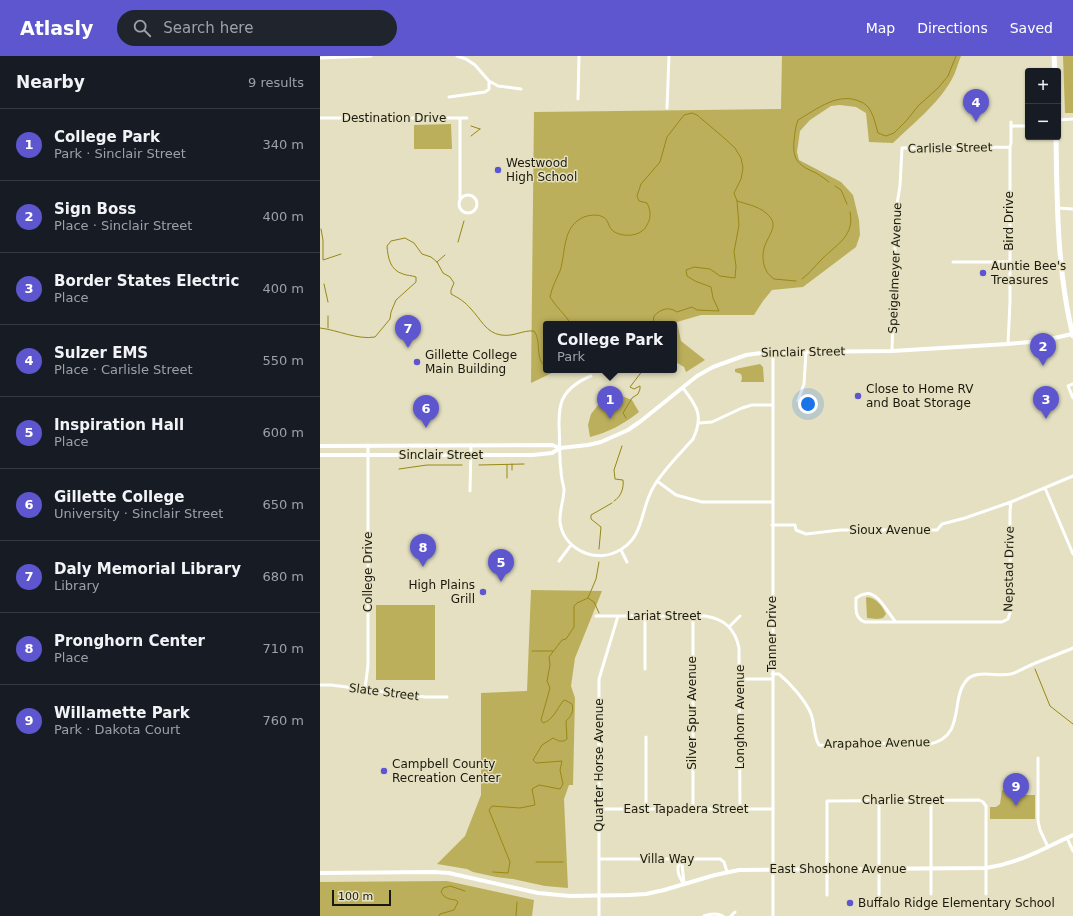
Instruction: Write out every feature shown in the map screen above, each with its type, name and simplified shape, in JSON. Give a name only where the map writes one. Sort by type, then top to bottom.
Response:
[{"type":"highway","points":[[1054,56],[1055,68]]},
{"type":"highway","points":[[1056,140],[1061,270],[1073,335]]},
{"type":"street","points":[[320,58],[371,56]]},
{"type":"street","points":[[457,56],[475,65],[489,81],[498,86],[521,89]]},
{"type":"street","points":[[578,99],[579,56]]},
{"type":"street","points":[[667,108],[669,56]]},
{"type":"street","points":[[448,97],[485,92],[488,89],[489,81]]},
{"type":"street","name":"Destination Drive","points":[[320,118],[467,118]]},
{"type":"street","points":[[460,118],[459,205],[464,212],[472,212],[476,208],[475,199],[470,196],[464,196],[460,200]]},
{"type":"street","points":[[1061,120],[1073,119]]},
{"type":"street","name":"Bird Drive","points":[[1008,344],[1011,124],[1025,126]]},
{"type":"street","name":"Carlisle Street","points":[[900,186],[902,148],[1010,147]]},
{"type":"street","name":"Speigelmeyer Avenue","points":[[892,351],[896,210],[900,186]]},
{"type":"street","points":[[1058,208],[1073,209]]},
{"type":"street","points":[[953,262],[1010,262]]},
{"type":"street","name":"Sinclair Street","points":[[320,446],[552,445],[560,448],[588,446],[628,430],[697,376],[731,359],[746,355],[773,352],[892,351],[1008,344],[1041,341],[1073,335]]},
{"type":"street","name":"Tanner Drive","points":[[773,352],[773,916]]},
{"type":"street","points":[[798,401],[804,384],[806,352]]},
{"type":"street","points":[[591,376],[582,380],[565,394],[559,413],[564,498],[560,522],[562,531],[571,545],[584,553],[594,555],[608,554],[621,550],[630,542],[636,534],[649,497],[657,481],[693,439],[699,423],[699,413],[696,406],[683,388]]},
{"type":"street","points":[[1073,384],[1068,386],[1073,398]]},
{"type":"street","points":[[699,423],[712,422],[752,405],[772,405]]},
{"type":"street","name":"College Drive","points":[[365,689],[368,665],[368,445]]},
{"type":"street","points":[[470,491],[471,445]]},
{"type":"street","name":"Sinclair Street","points":[[320,455],[533,455],[552,453],[560,448]]},
{"type":"street","name":"Sioux Avenue","points":[[772,525],[795,525],[796,530],[806,534],[840,530],[937,530],[942,524],[965,518],[1011,502],[1073,476]]},
{"type":"street","points":[[657,481],[676,495],[702,502],[772,502]]},
{"type":"street","points":[[1045,488],[1073,554]]},
{"type":"street","name":"Nepstad Drive","points":[[895,621],[876,596],[866,593],[856,598],[857,615],[865,622],[1002,622],[1008,619],[1010,613],[1011,502]]},
{"type":"street","points":[[559,561],[571,545]]},
{"type":"street","points":[[621,550],[627,562]]},
{"type":"street","name":"Lariat Street","points":[[596,616],[714,617],[730,626]]},
{"type":"street","name":"Quarter Horse Avenue","points":[[599,916],[599,678],[618,616]]},
{"type":"street","points":[[645,669],[646,616]]},
{"type":"street","name":"Silver Spur Avenue","points":[[693,616],[693,810]]},
{"type":"street","points":[[730,626],[740,616]]},
{"type":"street","name":"Longhorn Avenue","points":[[730,626],[738,641],[739,648],[740,809]]},
{"type":"street","name":"Arapahoe Avenue","points":[[772,674],[779,674],[788,682],[803,701],[811,714],[815,738],[819,745],[837,746],[853,743],[930,744],[940,741],[946,736],[953,726],[962,688],[968,678],[974,675],[1010,674],[1073,648]]},
{"type":"street","points":[[740,680],[772,679]]},
{"type":"street","name":"Slate Street","points":[[320,685],[331,685],[425,697],[448,697]]},
{"type":"street","points":[[646,737],[646,810]]},
{"type":"street","points":[[1038,758],[1038,821],[1040,830],[1048,847]]},
{"type":"street","points":[[879,800],[879,895]]},
{"type":"street","name":"Charlie Street","points":[[828,869],[827,801],[879,800],[979,800],[983,802],[986,806],[986,868]]},
{"type":"street","points":[[931,800],[932,894]]},
{"type":"street","name":"East Tapadera Street","points":[[599,809],[773,809]]},
{"type":"street","name":"East Shoshone Avenue","points":[[320,873],[434,872],[449,873],[538,893],[570,896],[646,894],[739,870],[986,868],[1022,859],[1073,835]]},
{"type":"street","points":[[1067,838],[1073,851]]},
{"type":"street","name":"Villa Way","points":[[599,859],[720,859],[724,862],[727,872]]},
{"type":"street","points":[[680,859],[684,884]]},
{"type":"street","points":[[986,868],[986,894]]},
{"type":"street","points":[[827,895],[828,869]]},
{"type":"street","points":[[731,916],[735,912]]},
{"type":"street","points":[[704,916],[710,914],[720,914],[723,916]]},
{"type":"shaded area","points":[[782,56],[961,56],[947,88],[925,113],[893,143],[869,142],[866,113],[856,107],[840,105],[831,106],[810,120],[800,131],[797,152],[799,160],[841,182],[853,195],[859,220],[860,235],[856,247],[803,287],[772,290],[754,315],[701,315],[677,322],[543,321],[543,373],[552,373],[531,383],[534,112],[781,109]]},
{"type":"shaded area","points":[[1063,56],[1073,56],[1073,113],[1065,113]]},
{"type":"shaded area","points":[[451,124],[452,149],[414,149],[414,125]]},
{"type":"shaded area","points":[[677,322],[681,341],[705,360],[686,372],[684,367],[677,363]]},
{"type":"shaded area","points":[[760,364],[763,367],[764,382],[741,382],[741,374],[735,372],[735,369]]},
{"type":"shaded area","points":[[617,394],[632,400],[639,412],[616,427],[604,433],[590,437],[588,425],[591,414],[602,400]]},
{"type":"shaded area","points":[[531,590],[602,591],[575,658],[571,686],[575,698],[573,785],[569,785],[564,799],[568,888],[545,886],[437,864],[465,836],[481,795],[481,693],[527,691]]},
{"type":"shaded area","points":[[867,597],[874,599],[881,605],[886,614],[883,618],[867,618]]},
{"type":"shaded area","points":[[376,605],[435,605],[435,680],[376,680]]},
{"type":"shaded area","points":[[1002,790],[1013,790],[1013,795],[1035,795],[1035,819],[990,819],[990,807],[996,807],[1000,804]]},
{"type":"shaded area","points":[[447,881],[534,900],[532,916],[320,916],[320,882]]},
{"type":"waterway","points":[[829,182],[798,162],[794,153],[794,141],[798,120],[828,103],[836,100],[853,99],[862,102],[868,107],[873,115],[878,133],[886,136],[894,133],[948,76],[956,56]]},
{"type":"waterway","points":[[569,321],[550,297],[562,264],[568,233],[577,221],[591,215],[605,218],[611,229],[618,234],[631,235],[639,233],[643,230],[649,221],[650,214],[647,203],[639,201],[637,196],[641,184],[660,162],[667,137],[684,115],[692,113],[697,115],[735,148],[741,158],[743,168],[741,179],[734,193],[737,201],[759,209],[766,213],[772,221],[773,228],[763,253],[763,260],[768,274],[774,279],[796,281]]},
{"type":"waterway","points":[[471,126],[480,129]]},
{"type":"waterway","points":[[471,136],[480,129]]},
{"type":"waterway","points":[[835,186],[841,190],[847,204]]},
{"type":"waterway","points":[[653,321],[654,316],[665,309],[671,309],[677,312],[692,307],[697,310],[719,311],[713,298],[711,287],[695,281],[687,276],[686,270],[694,267],[710,269],[720,276],[735,278],[736,266],[734,252],[739,225],[737,201]]},
{"type":"waterway","points":[[802,279],[844,239],[850,227],[850,212]]},
{"type":"waterway","points":[[458,242],[464,221]]},
{"type":"waterway","points":[[321,229],[323,240],[323,260],[341,254]]},
{"type":"waterway","points":[[320,328],[354,336],[368,338],[375,337],[390,319],[396,300],[416,282],[416,277],[403,274],[395,270],[390,263],[387,246],[391,241],[405,238],[414,243],[422,254],[431,257],[437,262],[443,273],[450,277],[454,283],[451,294],[466,304],[491,331],[501,335],[534,331],[538,340],[539,355],[543,365]]},
{"type":"waterway","points":[[437,262],[445,255]]},
{"type":"waterway","points":[[324,284],[328,302]]},
{"type":"waterway","points":[[328,316],[328,328]]},
{"type":"waterway","points":[[626,418],[623,413],[632,398],[638,394],[640,389],[640,386],[634,389],[630,387],[641,373]]},
{"type":"waterway","points":[[614,501],[622,492],[623,486],[623,480],[615,479],[614,470],[622,446]]},
{"type":"waterway","points":[[512,464],[512,470]]},
{"type":"waterway","points":[[479,465],[524,464]]},
{"type":"waterway","points":[[399,469],[427,465],[462,465]]},
{"type":"waterway","points":[[507,465],[507,478]]},
{"type":"waterway","points":[[599,549],[601,527],[591,519],[591,515],[612,503]]},
{"type":"waterway","points":[[493,872],[508,873],[510,862],[489,810],[492,806],[520,808],[535,805],[532,789],[539,785],[560,789],[563,784],[560,770],[562,761],[536,763],[533,760],[542,745],[553,738],[559,741],[564,741],[567,739],[566,721],[571,716],[573,707],[572,704],[565,700],[550,719],[543,723],[541,720],[550,688],[547,681],[550,665],[549,657],[562,640],[566,639],[574,627],[574,606],[588,598],[596,579],[599,562]]},
{"type":"waterway","points":[[588,598],[594,602],[599,613]]},
{"type":"waterway","points":[[532,651],[553,651]]},
{"type":"waterway","points":[[1035,669],[1050,706],[1073,724]]},
{"type":"waterway","points":[[536,862],[563,862]]},
{"type":"waterway","points":[[439,916],[440,914],[454,910],[458,902],[444,896],[441,892],[443,888],[450,886],[465,891]]},
{"type":"waterway","points":[[516,916],[517,902]]},
{"type":"place","name":"Sulzer EMS","points":[[976,122]]},
{"type":"place","name":"Westwood High School","points":[[498,170]]},
{"type":"place","name":"Auntie Bee's Treasures","points":[[983,273]]},
{"type":"place","name":"Daly Memorial Library","points":[[408,348]]},
{"type":"place","name":"Gillette College Main Building","points":[[417,362]]},
{"type":"place","name":"Sign Boss","points":[[1043,366]]},
{"type":"place","name":"Close to Home RV and Boat Storage","points":[[858,396]]},
{"type":"place","name":"College Park","points":[[610,419]]},
{"type":"place","name":"Border States Electric","points":[[1046,419]]},
{"type":"place","name":"Gillette College","points":[[426,428]]},
{"type":"place","name":"Pronghorn Center","points":[[423,567]]},
{"type":"place","name":"Inspiration Hall","points":[[501,582]]},
{"type":"place","name":"High Plains Grill","points":[[483,592]]},
{"type":"place","name":"Campbell County Recreation Center","points":[[384,771]]},
{"type":"place","name":"Willamette Park","points":[[1016,806]]},
{"type":"place","name":"Buffalo Ridge Elementary School","points":[[850,903]]}]
